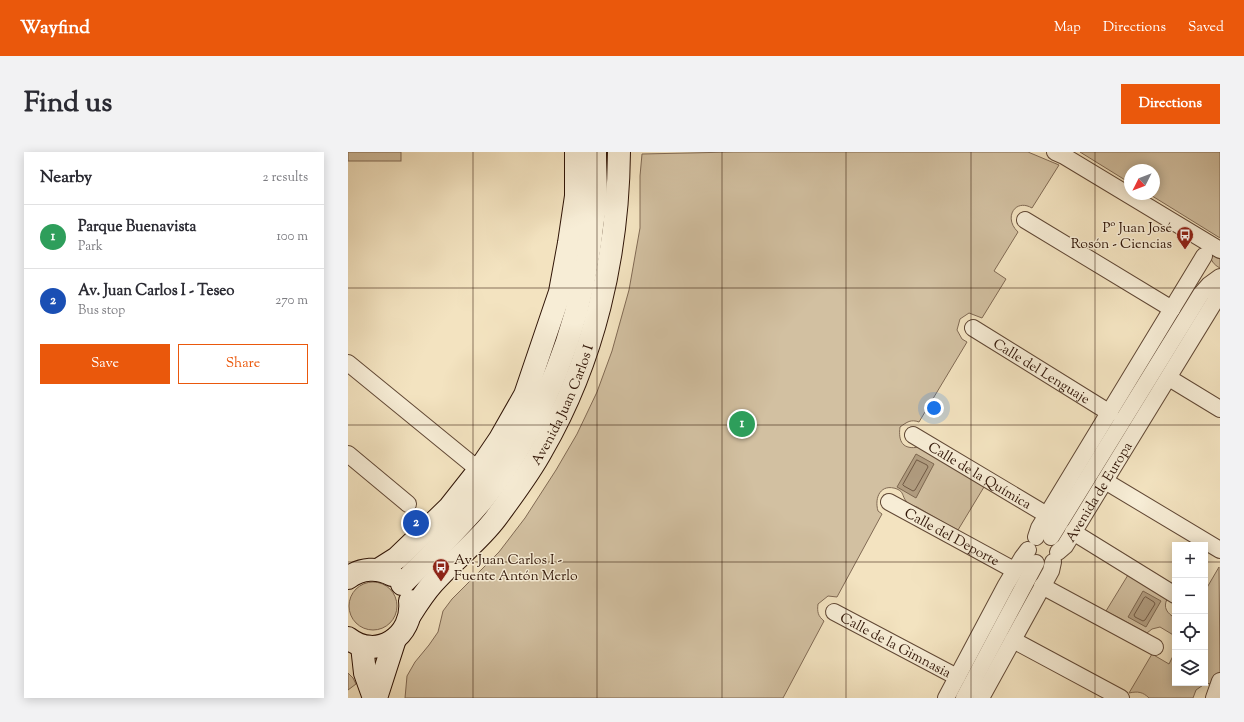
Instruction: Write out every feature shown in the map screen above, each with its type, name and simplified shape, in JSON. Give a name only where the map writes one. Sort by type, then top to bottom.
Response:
[{"type":"main road","points":[[378,570],[397,558],[449,508],[479,470],[500,439],[525,395],[560,292],[576,196],[576,152]]},
{"type":"main road","name":"Avenida Juan Carlos I","points":[[402,584],[460,526],[484,497],[525,436],[544,400],[559,364],[573,323],[589,257],[596,198],[595,152]]},
{"type":"main road","name":"Avenida Juan Carlos I","points":[[375,698],[395,640],[404,630],[410,615],[422,595],[470,547],[495,519],[542,451],[560,416],[578,375],[593,332],[604,288],[613,234],[619,152]]},
{"type":"main road","points":[[348,578],[357,572],[364,570],[378,570],[390,574],[402,584],[410,599],[410,615]]},
{"type":"main road","points":[[375,698],[366,673],[358,662],[353,647],[381,646],[395,640]]},
{"type":"street","points":[[1060,153],[1220,250]]},
{"type":"street","points":[[1025,220],[1172,310]]},
{"type":"street","name":"Avenida de Europa","points":[[1196,235],[1202,244],[1208,274],[1207,283],[1214,284]]},
{"type":"street","points":[[1205,260],[1214,271],[1214,284]]},
{"type":"street","name":"Avenida de Europa","points":[[1038,547],[1039,528],[1172,310],[1205,260]]},
{"type":"street","name":"Avenida de Europa","points":[[974,694],[1013,640],[1051,571],[1056,557],[1065,546],[1169,378],[1214,284]]},
{"type":"street","name":"Avenida de Europa","points":[[974,694],[1038,547],[1094,469],[1144,387],[1214,284]]},
{"type":"street","name":"Calle del Lenguaje","points":[[973,328],[1110,412]]},
{"type":"street","points":[[1142,360],[1144,387]]},
{"type":"street","points":[[348,363],[479,470]]},
{"type":"street","points":[[1169,378],[1220,409]]},
{"type":"street","name":"Avenida de Europa","points":[[1112,439],[1137,429]]},
{"type":"street","name":"Calle de la Química","points":[[913,435],[1047,515]]},
{"type":"street","points":[[348,454],[408,504]]},
{"type":"street","name":"Avenida de Europa","points":[[1072,474],[1094,469]]},
{"type":"street","points":[[1105,480],[1220,550]]},
{"type":"street","name":"Calle del Deporte","points":[[890,502],[1014,570]]},
{"type":"street","points":[[1073,532],[1172,593]]},
{"type":"street","points":[[1055,541],[1058,546],[1056,557],[1047,565],[1041,566],[1038,547],[1055,541]]},
{"type":"street","name":"Avenida de Europa","points":[[946,698],[1014,570],[1022,558],[1038,547]]},
{"type":"street","points":[[1042,586],[1155,648]]},
{"type":"street","name":"Calle de la Gimnasia","points":[[834,612],[957,677]]},
{"type":"street","points":[[981,631],[1002,627]]},
{"type":"street","points":[[1013,640],[1121,698]]},
{"type":"street","points":[[1216,698],[1220,681]]},
{"type":"shaded area","points":[[348,152],[401,152],[401,161],[348,161]]},
{"type":"shaded area","points":[[733,152],[1028,152],[1059,165],[1032,208],[1021,206],[1013,211],[1011,221],[1018,232],[994,271],[1006,279],[982,318],[969,313],[960,319],[957,330],[962,339],[967,342],[919,422],[909,422],[900,427],[901,441],[905,446],[914,448],[919,447],[984,487],[958,530],[908,503],[901,491],[897,489],[887,488],[880,492],[877,506],[878,511],[882,514],[837,597],[828,596],[818,604],[818,614],[824,621],[783,698],[405,698],[407,676],[415,662],[438,632],[443,611],[452,599],[499,552],[525,518],[577,434],[597,392],[612,351],[629,290],[640,228],[640,176],[642,154]]},
{"type":"shaded area","points":[[1080,152],[1220,152],[1220,238],[1159,200],[1160,200],[1160,164],[1124,164],[1124,179]]},
{"type":"shaded area","points":[[1210,253],[1220,259],[1220,268],[1213,262]]},
{"type":"shaded area","points":[[1219,567],[1220,672],[1215,685],[1208,683],[1208,586]]},
{"type":"shaded area","points":[[1128,575],[1167,599],[1165,605],[1166,610],[1172,616],[1172,634],[1160,627],[1152,629],[1147,633],[1106,611]]},
{"type":"shaded area","points":[[373,582],[382,584],[390,589],[395,597],[397,606],[395,615],[390,623],[382,628],[373,630],[364,628],[356,623],[351,615],[349,606],[351,597],[356,589],[364,584]]},
{"type":"shaded area","points":[[1152,654],[1169,664],[1172,658],[1172,686],[1202,686],[1196,690],[1193,698],[1149,698],[1140,692],[1129,693]]},
{"type":"shaded area","points":[[348,673],[356,684],[348,690]]},
{"type":"water","points":[[916,454],[934,464],[916,498],[897,487]]},
{"type":"water","points":[[1143,591],[1161,601],[1146,627],[1128,617]]},
{"type":"place","name":"Pº Juan José Rosón - Ciencias","points":[[1185,250]]},
{"type":"place","name":"Parque Buenavista","points":[[742,424]]},
{"type":"place","name":"Av. Juan Carlos I - Teseo","points":[[416,523]]},
{"type":"place","name":"Av. Juan Carlos I - Fuente Antón Merlo","points":[[441,582]]}]
